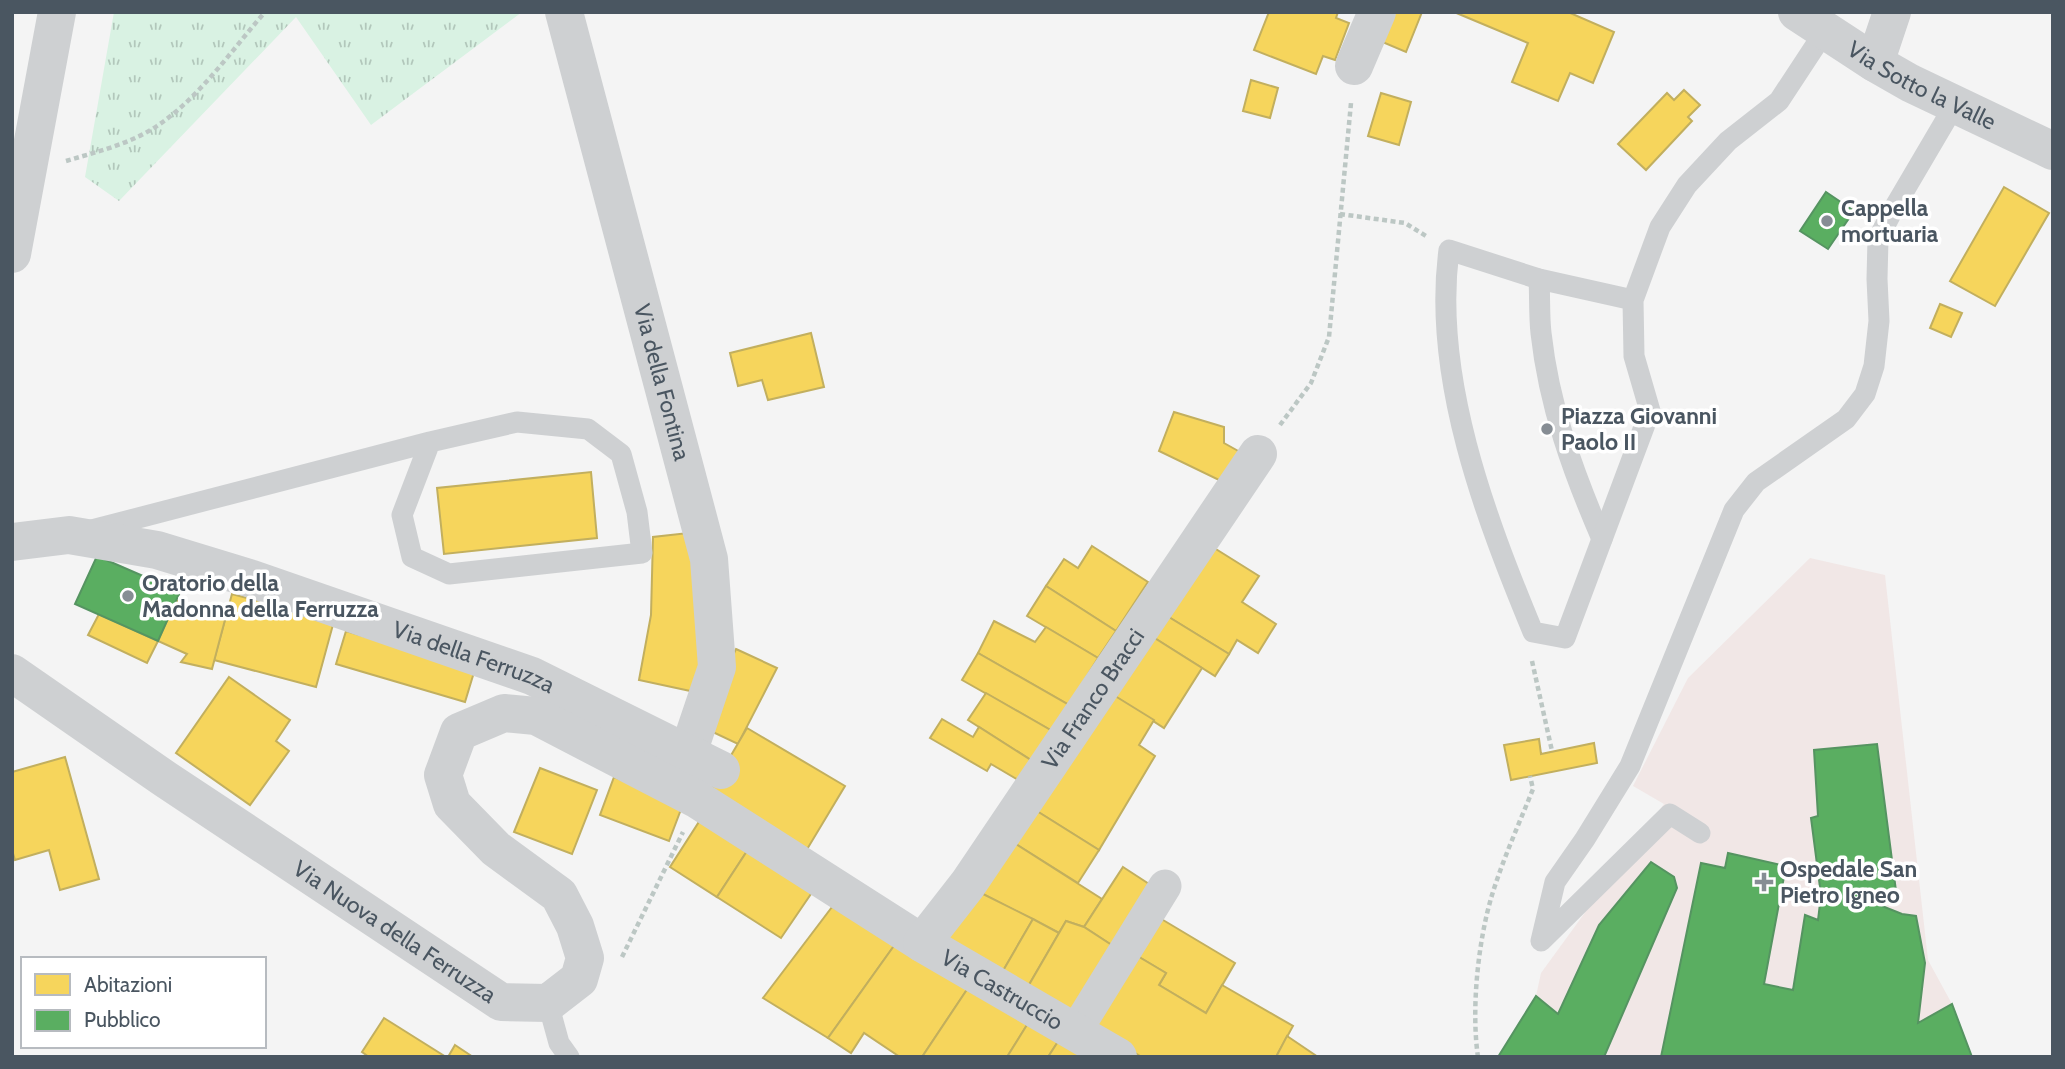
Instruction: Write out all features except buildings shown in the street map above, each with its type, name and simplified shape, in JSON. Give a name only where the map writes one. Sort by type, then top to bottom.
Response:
[{"type":"street","points":[[12,254],[57,12]]},
{"type":"street","name":"Via della Fontina","points":[[564,12],[709,559],[717,667],[704,762]]},
{"type":"street","points":[[1354,66],[1377,12]]},
{"type":"street","points":[[1875,63],[1892,12]]},
{"type":"street","name":"Via Sotto la Valle","points":[[1811,22],[1875,63],[1954,106],[2053,151]]},
{"type":"street","name":"Via Franco Bracci","points":[[922,943],[968,884],[1258,454]]},
{"type":"street","name":"Via della Ferruzza","points":[[12,542],[69,536],[169,554],[289,591],[533,676],[704,762]]},
{"type":"street","name":"Via Nuova della Ferruzza","points":[[12,673],[501,1002],[548,1003]]},
{"type":"street","points":[[548,1003],[579,979],[584,958],[575,926],[559,895],[496,849],[452,804],[443,775],[459,732],[504,713],[536,716],[698,800],[922,943]]},
{"type":"street","points":[[1075,1032],[1165,886]]},
{"type":"street","name":"Via Castruccio","points":[[922,943],[1118,1057]]},
{"type":"lane","points":[[1633,300],[1539,279],[1449,250],[1444,286],[1448,344],[1465,444],[1500,552],[1533,632],[1565,638],[1650,411],[1634,356],[1633,300],[1660,227],[1687,185],[1728,141],[1779,101],[1811,22]]},
{"type":"lane","points":[[1700,833],[1670,814],[1541,941],[1555,881],[1585,839],[1630,766],[1734,510],[1756,482],[1846,419],[1865,394],[1874,366],[1879,321],[1878,239],[1954,106]]},
{"type":"lane","points":[[1539,279],[1541,331],[1552,401],[1576,478],[1602,539]]},
{"type":"lane","points":[[69,536],[430,442],[517,422],[588,429],[621,454],[637,512],[642,553],[449,574],[412,557],[402,515],[430,442]]},
{"type":"lane","points":[[548,1003],[559,1043],[569,1057]]},
{"type":"path","points":[[28,172],[113,147],[155,128],[188,102],[265,12]]},
{"type":"path","points":[[1258,454],[1311,383],[1329,337],[1354,66]]},
{"type":"path","points":[[1340,214],[1405,223],[1449,250]]},
{"type":"path","points":[[1533,632],[1532,665],[1552,751]]},
{"type":"path","points":[[1478,1057],[1475,1038],[1476,976],[1492,896],[1533,789],[1530,776]]},
{"type":"path","points":[[584,958],[621,959],[684,829]]},
{"type":"shaded area","name":"Ospedale San Pietro Igneo","points":[[1810,558],[1885,575],[1928,960],[1952,1004],[1972,1057],[1498,1057],[1536,996],[1541,973],[1664,804],[1633,786],[1688,678]]},
{"type":"green space","points":[[114,12],[522,12],[371,125],[296,17],[119,201],[85,177]]},
{"type":"place","name":"Cappella mortuaria","points":[[1827,221]]},
{"type":"place","name":"Piazza Giovanni Paolo II","points":[[1547,429]]},
{"type":"place","name":"Oratorio della Madonna della Ferruzza","points":[[128,596]]},
{"type":"place","name":"Ospedale San Pietro Igneo","points":[[1764,882]]}]
